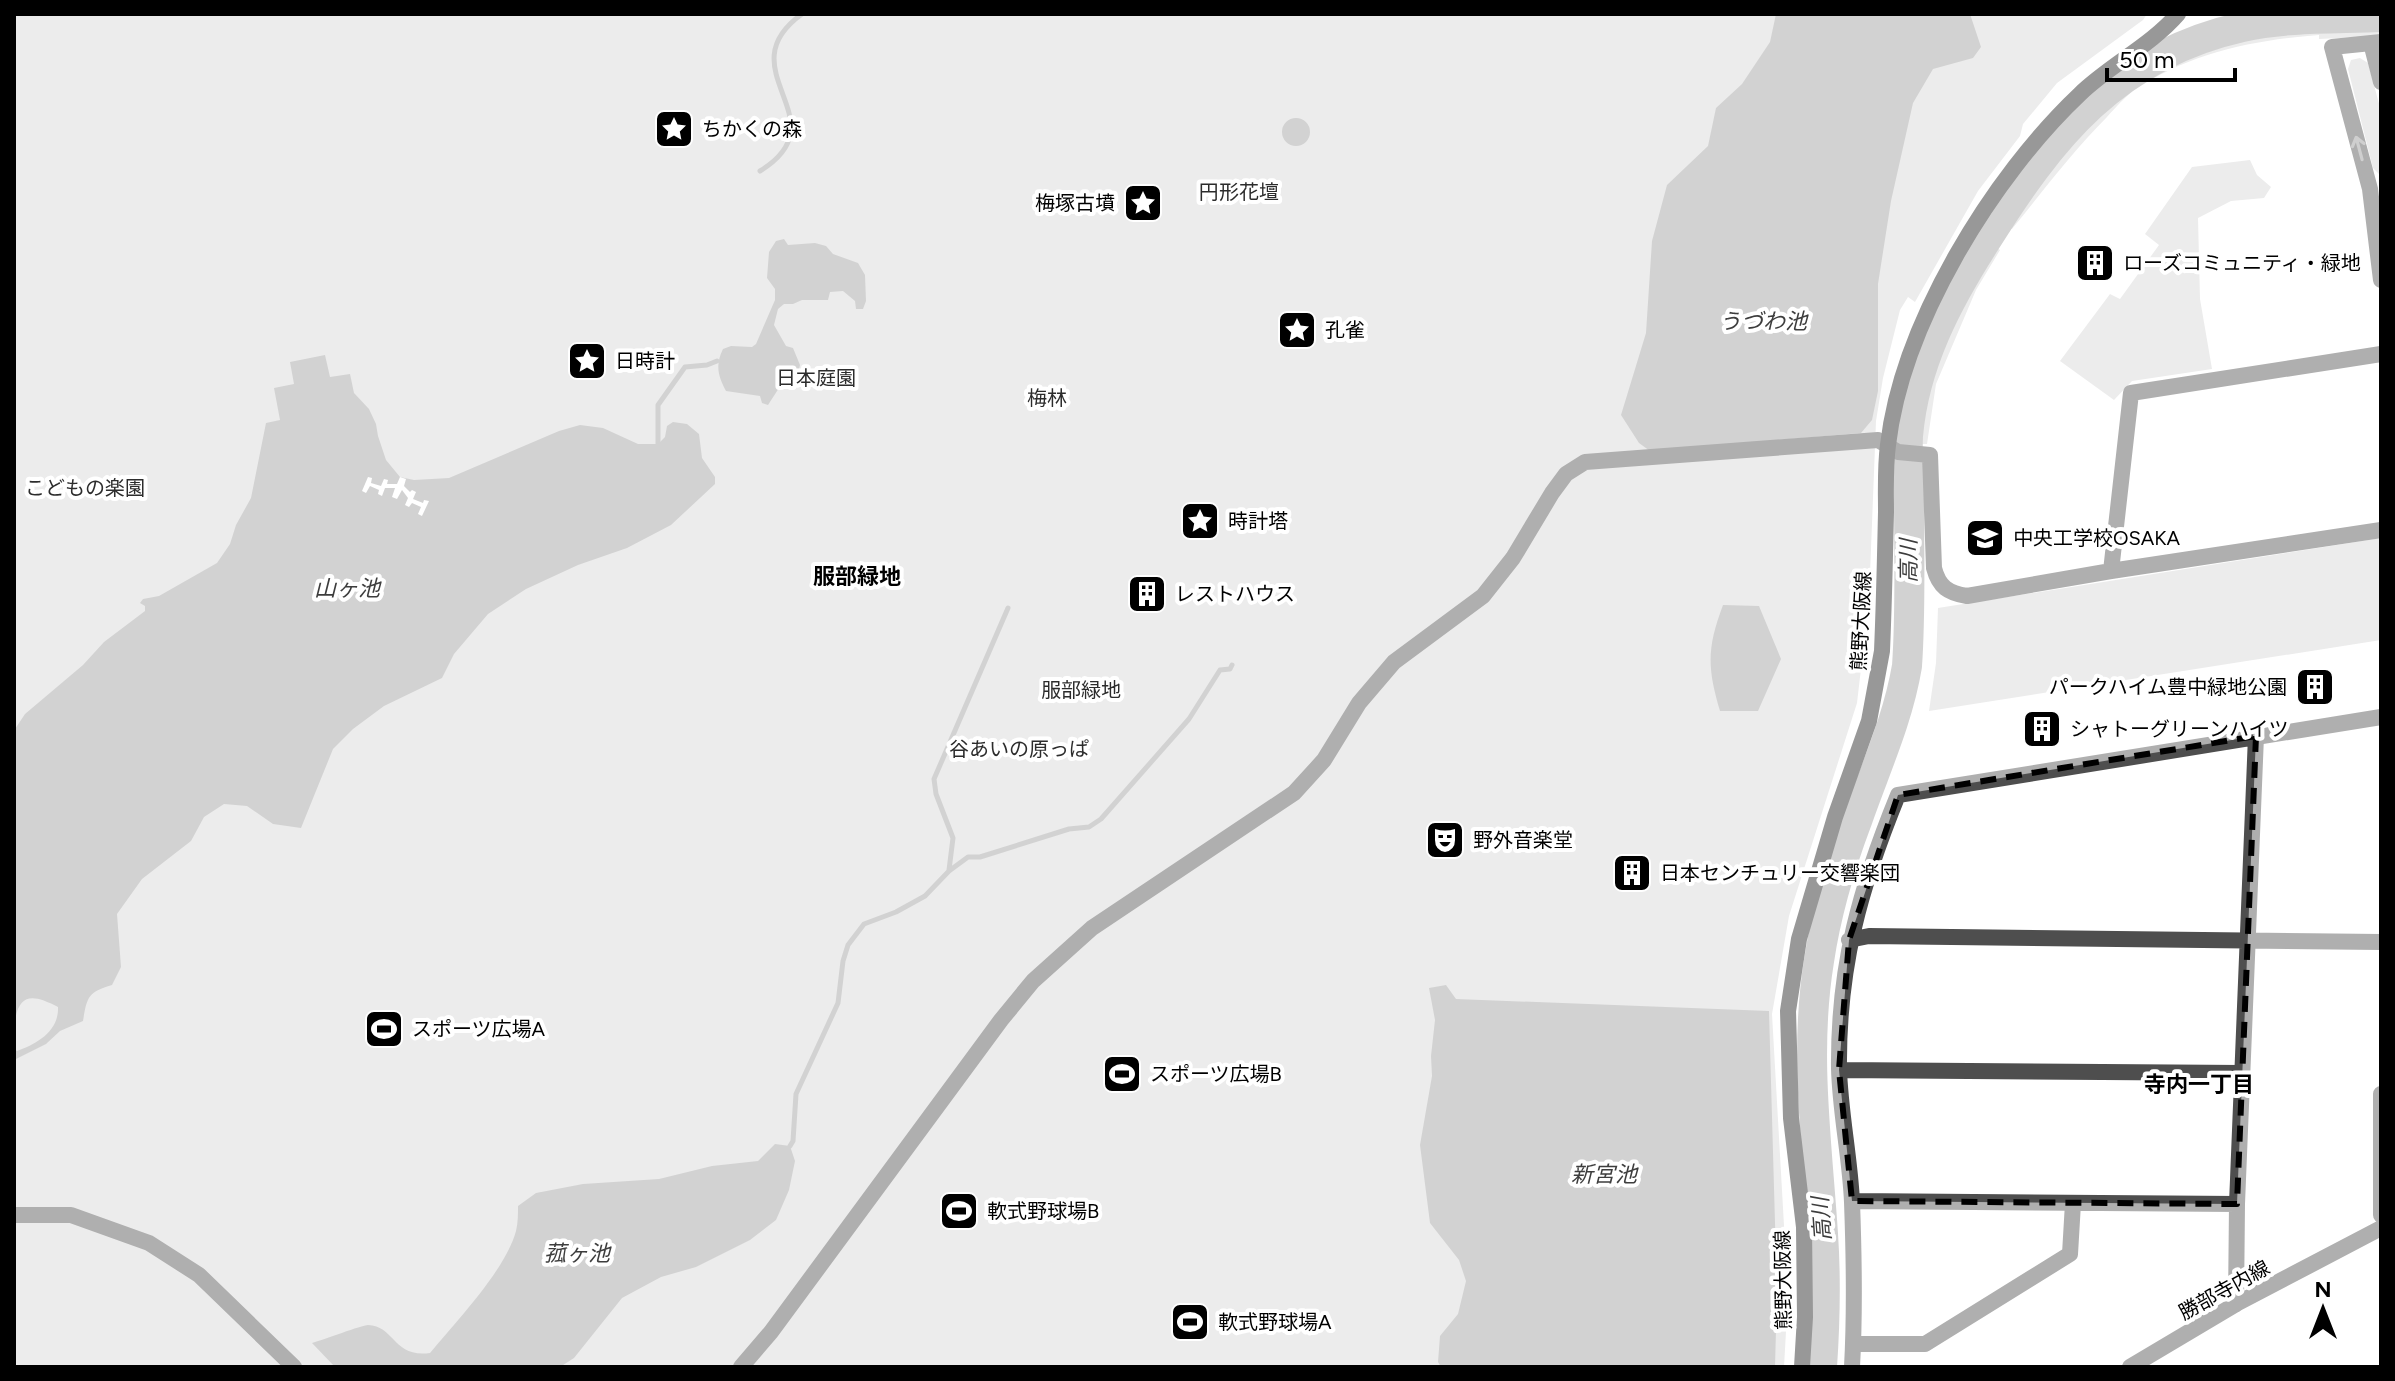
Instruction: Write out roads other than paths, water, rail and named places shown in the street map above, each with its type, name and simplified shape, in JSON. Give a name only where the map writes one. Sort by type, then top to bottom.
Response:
[{"type":"main road","name":"熊野大阪線","points":[[1802,1367],[1804,1227],[1791,1118],[1788,1011],[1799,939],[1835,817],[1869,721],[1878,680],[1899,381],[1923,318],[1986,209],[2018,161],[2081,93],[2145,45],[2178,14]]},
{"type":"street","points":[[2381,82],[2376,43],[2332,47],[2375,188],[2381,280]]},
{"type":"street","points":[[2111,571],[2131,393],[2381,354]]},
{"type":"street","points":[[741,1367],[771,1332],[1033,981],[1092,928],[1294,793],[1324,760],[1359,703],[1394,662],[1483,596],[1513,558],[1566,474],[1585,462],[1878,440],[1893,449]]},
{"type":"street","points":[[750,1367],[1038,987],[1095,933],[1298,797],[1329,762],[1364,707],[1399,666],[1487,600],[1518,561],[1570,479],[1588,468],[1893,449],[1930,455],[1937,581],[1950,593],[1967,596],[2381,530]]},
{"type":"street","points":[[1852,1367],[1852,1201],[1839,1070],[1841,1016],[1849,940],[1877,846],[1898,795],[2381,717]]},
{"type":"street","points":[[2236,1304],[2237,1204],[2256,736]]},
{"type":"street","points":[[1849,940],[1869,936],[2381,942]]},
{"type":"street","points":[[1839,1070],[2242,1073]]},
{"type":"street","points":[[2381,1094],[2381,1215]]},
{"type":"street","points":[[1852,1201],[2237,1204]]},
{"type":"street","points":[[1853,1344],[1925,1344],[2070,1254],[2073,1203]]},
{"type":"street","points":[[14,1215],[71,1215],[149,1243],[199,1275],[294,1367]]},
{"type":"street","name":"勝部寺内線","points":[[2130,1367],[2236,1304],[2381,1228]]},
{"type":"water","name":"うづわ池","points":[[1776,14],[1970,14],[1981,47],[1973,58],[1933,69],[1913,103],[1891,201],[1878,284],[1878,391],[1872,420],[1861,433],[1650,451],[1639,443],[1621,415],[1646,333],[1652,241],[1667,185],[1708,146],[1716,108],[1742,84],[1770,42]]},
{"type":"water","points":[[1296,118],[1306,122],[1310,132],[1306,142],[1296,146],[1286,142],[1282,132],[1286,122]]},
{"type":"water","points":[[784,239],[788,245],[815,243],[826,246],[833,254],[858,263],[865,275],[866,301],[863,309],[856,309],[855,301],[843,291],[830,292],[828,300],[802,300],[784,304],[778,309],[774,325],[786,346],[793,348],[800,365],[797,378],[779,388],[768,405],[762,403],[760,396],[726,391],[718,365],[723,349],[756,344],[775,300],[775,289],[767,278],[769,252],[776,241]]},
{"type":"water","name":"山ヶ池","points":[[325,355],[330,377],[350,374],[354,393],[369,409],[376,424],[386,460],[400,477],[414,480],[449,478],[580,425],[603,428],[638,444],[658,444],[665,437],[667,426],[673,422],[687,424],[699,434],[702,458],[715,477],[715,484],[671,525],[627,548],[578,565],[526,589],[488,614],[454,654],[442,678],[384,706],[333,749],[301,828],[273,824],[247,806],[224,804],[204,817],[191,841],[142,879],[117,914],[121,967],[112,985],[93,993],[83,1021],[60,1031],[46,1044],[14,1060],[14,1049],[17,1051],[32,1045],[50,1030],[55,1023],[58,1007],[34,998],[28,999],[19,1007],[14,1027],[15,729],[25,714],[83,665],[104,642],[145,611],[145,606],[140,603],[143,599],[159,596],[217,563],[230,544],[236,525],[251,498],[266,423],[280,420],[274,388],[294,384],[290,362]]},
{"type":"water","points":[[1723,605],[1759,606],[1781,659],[1758,711],[1720,711],[1711,658]]},
{"type":"water","name":"新宮池","points":[[1446,985],[1456,999],[1769,1011],[1777,1293],[1775,1367],[1441,1367],[1438,1362],[1440,1336],[1458,1314],[1466,1281],[1459,1260],[1430,1223],[1420,1145],[1432,1076],[1435,1020],[1429,988]]},
{"type":"water","name":"菰ヶ池","points":[[775,1144],[790,1146],[795,1161],[789,1190],[776,1220],[750,1240],[696,1267],[661,1277],[622,1298],[574,1358],[560,1367],[335,1367],[312,1343],[368,1325],[384,1330],[408,1351],[430,1353],[502,1262],[517,1228],[518,1206],[536,1193],[583,1184],[659,1179],[712,1166],[758,1161]]},
{"type":"waterway","points":[[760,171],[782,152],[791,133],[774,55],[781,35],[802,14]]},
{"type":"waterway","name":"高川","points":[[1822,1367],[1825,1267],[1813,1098],[1815,995],[1834,890],[1892,725],[1907,666],[1910,581],[1908,436],[1917,383],[1925,358],[1946,310],[2010,203],[2062,135],[2123,80],[2158,58],[2197,40],[2242,27],[2294,20],[2381,17]]},
{"type":"waterway","points":[[658,444],[658,405],[685,367],[717,361]]},
{"type":"waterway","points":[[949,870],[953,838],[936,794],[934,779],[1008,608]]},
{"type":"waterway","points":[[790,1146],[793,1141],[796,1094],[838,1003],[848,945],[864,924],[896,912],[925,896],[968,857],[980,857],[1069,829],[1089,827],[1101,819],[1189,719],[1220,670],[1230,669],[1232,665]]},
{"type":"place","name":"ちかくの森","points":[[674,129]]},
{"type":"place","name":"梅塚古墳","points":[[1143,203]]},
{"type":"place","name":"ローズコミュニティ・緑地","points":[[2095,263]]},
{"type":"place","name":"孔雀","points":[[1297,330]]},
{"type":"place","name":"日時計","points":[[587,361]]},
{"type":"place","name":"時計塔","points":[[1200,521]]},
{"type":"place","name":"中央工学校OSAKA","points":[[1985,538]]},
{"type":"place","name":"レストハウス","points":[[1147,594]]},
{"type":"place","name":"パークハイム豊中緑地公園","points":[[2315,687]]},
{"type":"place","name":"シャトーグリーンハイツ","points":[[2042,729]]},
{"type":"place","name":"野外音楽堂","points":[[1445,840]]},
{"type":"place","name":"日本センチュリー交響楽団","points":[[1632,873]]},
{"type":"place","name":"スポーツ広場A","points":[[384,1029]]},
{"type":"place","name":"スポーツ広場B","points":[[1122,1074]]},
{"type":"place","name":"軟式野球場B","points":[[959,1211]]},
{"type":"place","name":"軟式野球場A","points":[[1190,1322]]},
{"type":"district","name":"服部緑地","points":[[857,576]]},
{"type":"district","name":"寺内一丁目","points":[[2199,1084]]},
{"type":"park label","name":"円形花壇","points":[[1239,192]]},
{"type":"park label","name":"日本庭園","points":[[816,378]]},
{"type":"park label","name":"梅林","points":[[1047,398]]},
{"type":"park label","name":"こどもの楽園","points":[[85,488]]},
{"type":"park label","name":"谷あいの原っぱ","points":[[1019,749]]}]
